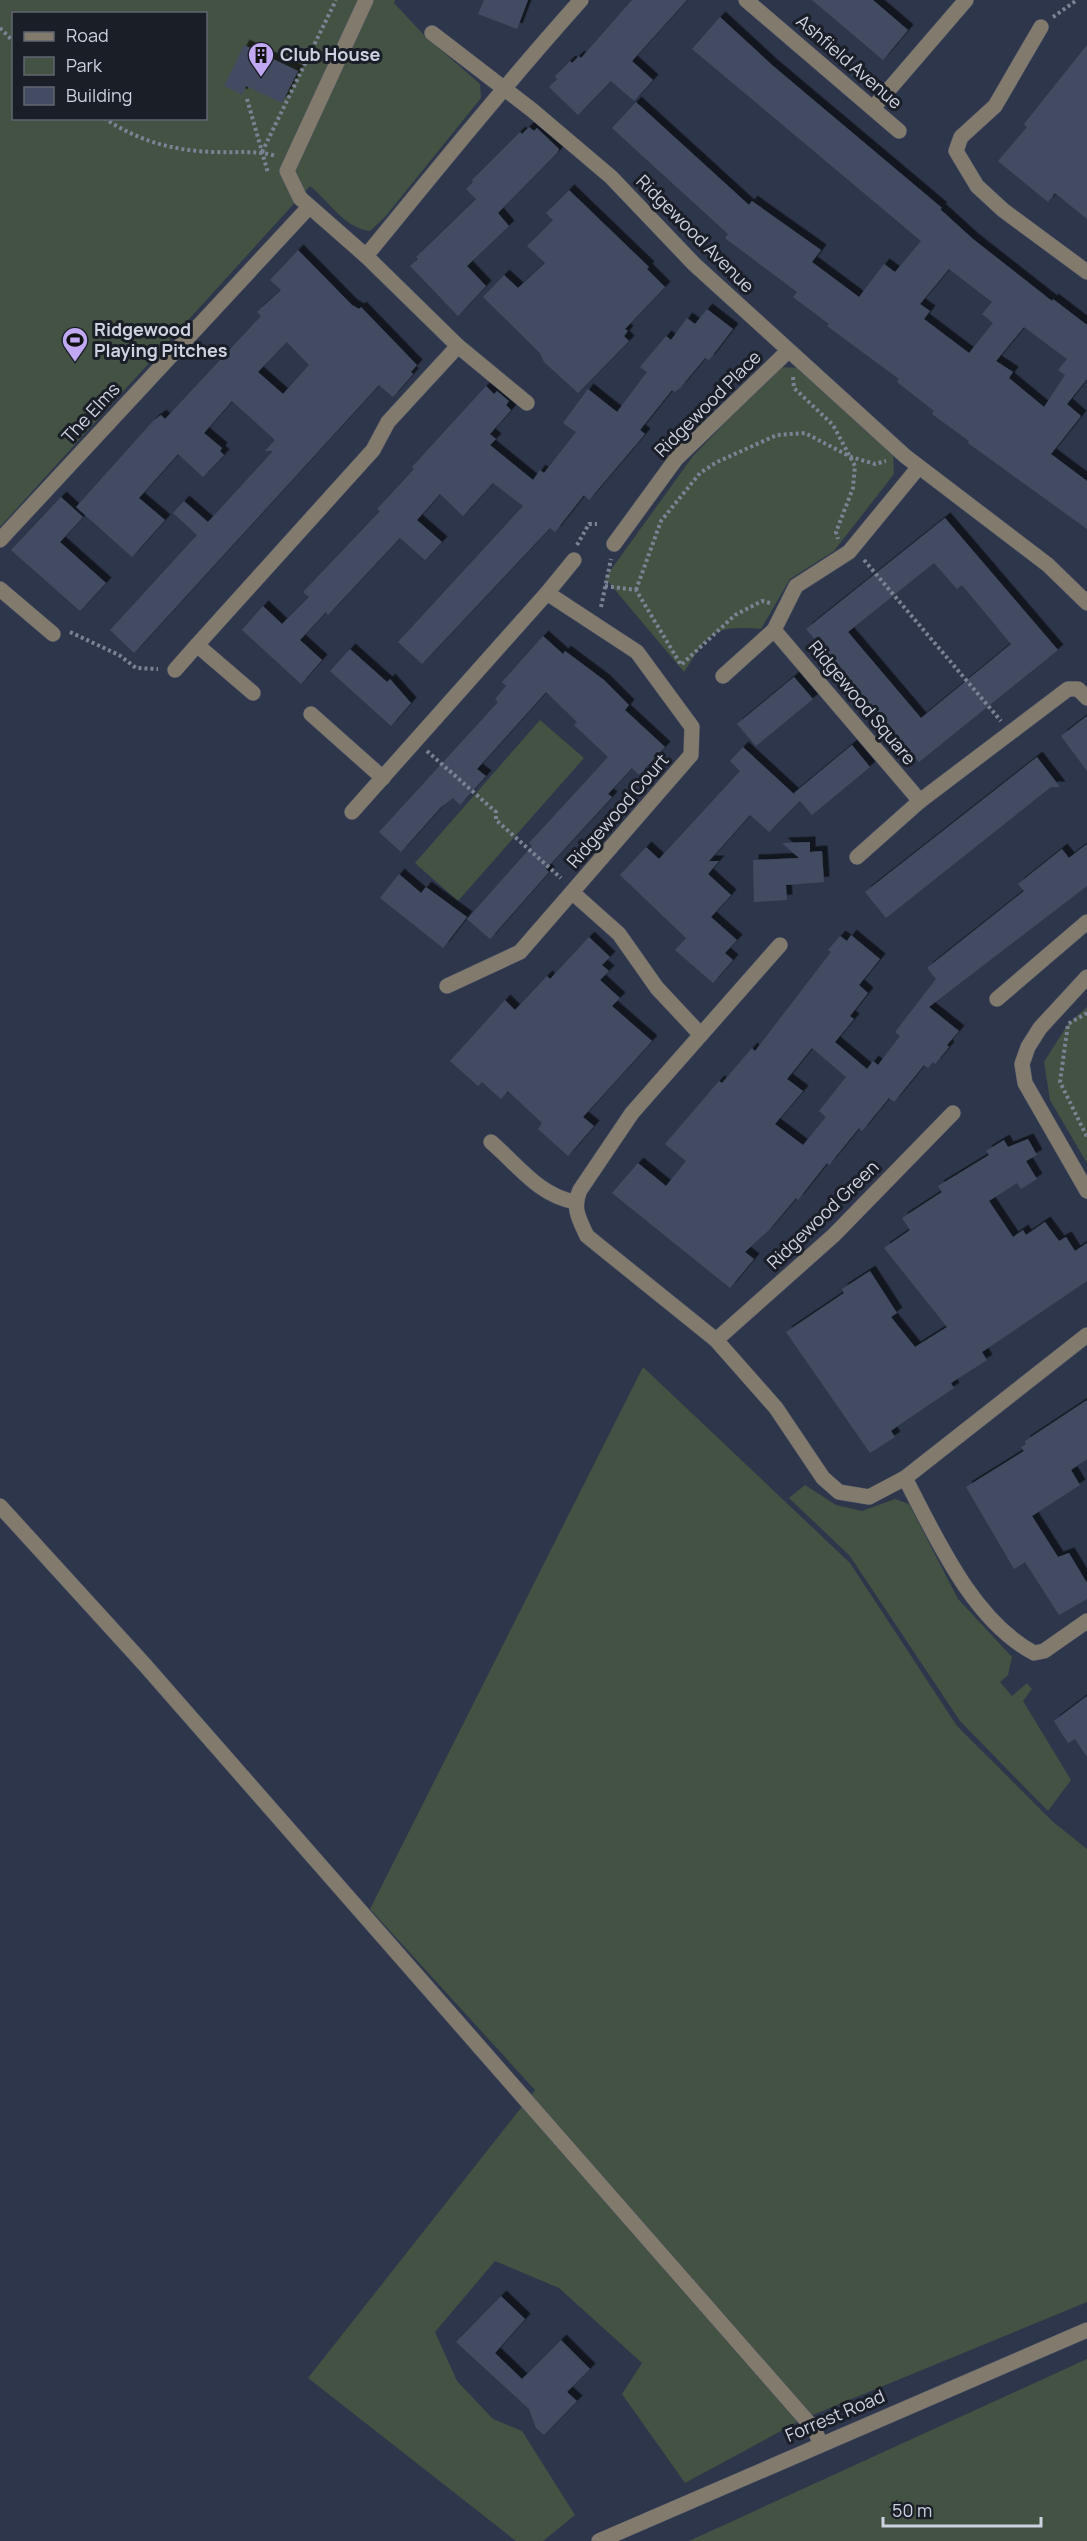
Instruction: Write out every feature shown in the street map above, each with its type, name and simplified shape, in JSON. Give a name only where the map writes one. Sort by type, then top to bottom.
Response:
[{"type":"street","points":[[366,0],[287,171],[305,203],[366,256],[458,346],[527,403]]},
{"type":"street","points":[[366,256],[504,91],[518,71],[581,0]]},
{"type":"street","name":"Ashfield Avenue","points":[[746,0],[899,131]]},
{"type":"street","points":[[873,108],[966,0]]},
{"type":"street","points":[[1041,27],[995,106],[961,137],[956,151],[977,186],[1087,272]]},
{"type":"street","name":"Ridgewood Avenue","points":[[432,33],[504,91],[532,110],[611,177],[694,264],[918,468],[1048,564],[1087,603]]},
{"type":"street","name":"The Elms","points":[[0,540],[305,203]]},
{"type":"street","points":[[175,670],[374,450],[388,422],[458,346]]},
{"type":"street","name":"Ridgewood Place","points":[[614,544],[676,459],[788,351]]},
{"type":"street","points":[[723,675],[774,630],[796,586],[849,552],[918,468]]},
{"type":"street","points":[[352,812],[574,560]]},
{"type":"street","points":[[0,590],[53,634]]},
{"type":"street","name":"Ridgewood Court","points":[[447,986],[520,952],[691,755],[692,727],[637,652],[547,593]]},
{"type":"street","name":"Ridgewood Square","points":[[774,630],[920,801]]},
{"type":"street","points":[[197,645],[253,693]]},
{"type":"street","points":[[857,857],[920,801],[1068,690],[1078,688],[1087,698]]},
{"type":"street","points":[[311,714],[383,778]]},
{"type":"street","points":[[574,892],[619,934],[657,988],[700,1035]]},
{"type":"street","points":[[997,999],[1087,922]]},
{"type":"street","points":[[780,945],[632,1113],[575,1202],[577,1215],[587,1236],[716,1340],[776,1408],[823,1478],[839,1492],[869,1497],[904,1478],[1087,1335]]},
{"type":"street","points":[[1087,977],[1040,1028],[1022,1064],[1025,1083],[1087,1191]]},
{"type":"street","name":"Ridgewood Green","points":[[716,1340],[834,1235],[953,1113]]},
{"type":"street","points":[[491,1142],[527,1177],[548,1193],[557,1198],[575,1202]]},
{"type":"street","points":[[904,1478],[947,1558],[987,1615],[1022,1647],[1034,1653],[1044,1651],[1087,1621]]},
{"type":"street","points":[[0,1506],[144,1664],[800,2412],[815,2430],[820,2443]]},
{"type":"street","name":"Forrest Road","points":[[599,2541],[820,2443],[1087,2330]]},
{"type":"path","points":[[262,152],[336,0]]},
{"type":"path","points":[[1041,27],[1077,0]]},
{"type":"path","points":[[0,28],[12,40]]},
{"type":"path","points":[[247,99],[262,152]]},
{"type":"path","points":[[107,120],[126,133],[186,151],[262,152]]},
{"type":"path","points":[[788,351],[794,388],[833,425],[855,466],[853,489],[836,532],[841,557]]},
{"type":"path","points":[[636,590],[661,521],[700,473],[717,462],[777,435],[805,433],[850,457],[875,464],[905,456]]},
{"type":"path","points":[[574,560],[570,557],[589,524],[597,524]]},
{"type":"path","points":[[598,626],[614,544]]},
{"type":"path","points":[[872,569],[1011,733]]},
{"type":"path","points":[[605,586],[636,590]]},
{"type":"path","points":[[636,590],[681,665],[735,615],[762,601],[786,607]]},
{"type":"path","points":[[53,634],[63,629],[119,655],[136,668],[175,670]]},
{"type":"path","points":[[416,741],[496,812],[496,820],[574,892]]},
{"type":"path","points":[[1087,1013],[1068,1024],[1060,1082],[1087,1137]]},
{"type":"green space","name":"Ridgewood Playing Pitches","points":[[0,0],[395,0],[394,3],[424,35],[480,84],[481,98],[385,217],[370,231],[352,225],[310,186],[0,527]]},
{"type":"green space","points":[[779,367],[799,368],[893,452],[894,474],[834,551],[790,579],[761,629],[732,629],[714,634],[700,648],[684,672],[605,578],[693,456]]},
{"type":"green space","points":[[540,720],[584,758],[458,901],[415,863]]},
{"type":"green space","points":[[1087,1007],[1087,1163],[1050,1100],[1044,1062],[1068,1024]]},
{"type":"green space","points":[[643,1367],[850,1563],[957,1726],[1052,1821],[1087,1849],[1087,2302],[803,2419],[685,2483],[622,2394],[642,2363],[559,2288],[495,2261],[435,2332],[457,2381],[493,2419],[522,2431],[575,2515],[543,2541],[516,2541],[308,2378],[535,2090],[370,1909]]},
{"type":"green space","points":[[805,1485],[836,1505],[862,1511],[895,1499],[909,1504],[958,1599],[1012,1657],[1008,1675],[1000,1682],[1012,1696],[1027,1683],[1032,1689],[1023,1701],[1071,1780],[1048,1811],[960,1721],[850,1556],[789,1498]]},
{"type":"green space","points":[[1087,2359],[1087,2541],[689,2541]]},
{"type":"building","points":[[484,0],[528,0],[517,29],[478,14]]},
{"type":"building","points":[[632,0],[687,0],[632,61],[653,80],[634,101],[611,81],[578,115],[549,87],[557,79],[555,76],[570,61],[572,63],[579,56],[581,58]]},
{"type":"building","points":[[812,0],[873,0],[908,30],[883,60]]},
{"type":"building","points":[[720,17],[772,65],[942,208],[940,209],[973,239],[1052,301],[1053,299],[1087,325],[1087,379],[1067,404],[1081,416],[1051,454],[1087,481],[1087,529],[968,443],[969,441],[932,414],[934,411],[897,382],[899,379],[827,326],[829,324],[793,297],[797,292],[725,238],[728,234],[612,128],[636,102],[749,205],[752,201],[821,250],[812,262],[859,297],[884,264],[895,272],[921,241],[692,49]],"holes":[[[949,269],[992,302],[982,314],[993,323],[969,353],[924,319],[930,311],[920,304]],[[1024,327],[1067,359],[1058,370],[1065,375],[1044,407],[1009,378],[1013,372],[996,361]]]},
{"type":"building","name":"Club House","points":[[244,45],[298,71],[282,103],[246,86],[242,95],[224,86]]},
{"type":"building","points":[[1087,45],[1087,219],[1055,193],[1048,202],[998,161],[1027,127],[1024,124]]},
{"type":"building","points":[[529,127],[534,131],[537,128],[559,149],[498,213],[509,226],[467,266],[486,286],[458,316],[410,266],[418,259],[416,257],[476,199],[466,189],[473,182],[472,180],[520,132],[522,134]]},
{"type":"building","points":[[569,190],[649,267],[647,269],[665,287],[625,329],[628,331],[624,336],[629,341],[578,393],[544,362],[540,353],[483,297],[504,275],[518,288],[545,263],[527,246],[553,220],[546,213]]},
{"type":"building","points":[[298,250],[352,305],[359,309],[361,307],[417,365],[411,372],[413,374],[393,397],[379,385],[134,653],[110,630],[197,535],[173,513],[184,501],[208,522],[273,451],[265,451],[275,440],[232,401],[204,433],[222,448],[220,451],[224,455],[203,477],[178,454],[139,498],[165,520],[132,557],[76,507],[153,421],[161,415],[165,419],[261,316],[257,312],[281,290],[270,280]],"holes":[[[287,342],[309,365],[283,394],[258,372]]]},
{"type":"building","points":[[707,309],[733,329],[709,360],[705,358],[681,387],[675,392],[672,390],[640,430],[645,434],[589,500],[584,495],[555,532],[550,528],[422,664],[398,642],[523,506],[493,483],[463,516],[440,494],[417,520],[442,542],[427,558],[425,560],[400,538],[328,615],[326,612],[300,640],[322,660],[301,684],[242,630],[263,606],[282,624],[309,597],[303,592],[380,511],[377,509],[414,469],[412,467],[486,386],[494,394],[497,391],[509,401],[506,405],[511,410],[490,434],[496,439],[490,445],[533,480],[540,470],[544,473],[576,432],[563,423],[588,389],[617,412],[647,372],[640,367],[666,336],[671,340],[687,318],[695,324]]},
{"type":"building","points":[[61,497],[83,517],[60,542],[106,583],[80,611],[11,550]]},
{"type":"building","points":[[945,518],[1058,650],[919,762],[806,629]],"holes":[[[934,563],[957,589],[962,585],[1011,644],[921,718],[848,632]]]},
{"type":"building","points":[[543,636],[563,654],[565,651],[604,680],[629,705],[625,710],[665,747],[639,775],[632,768],[608,794],[612,797],[546,869],[549,872],[490,939],[467,919],[532,846],[529,843],[608,757],[574,725],[577,722],[546,692],[477,769],[486,776],[460,805],[453,798],[441,807],[401,852],[379,832],[498,702],[495,699],[506,686],[502,682]]},
{"type":"building","points":[[350,649],[387,682],[390,679],[411,703],[391,726],[330,671]]},
{"type":"building","points":[[794,677],[813,699],[756,746],[737,724]]},
{"type":"building","points":[[1087,716],[1087,771],[1061,736]]},
{"type":"building","points":[[852,745],[870,767],[812,815],[800,801],[769,832],[750,815],[709,861],[719,861],[708,874],[731,895],[711,917],[737,940],[725,953],[733,960],[713,983],[675,950],[686,938],[620,875],[646,847],[659,859],[740,771],[730,761],[743,747],[795,795],[794,793]]},
{"type":"building","points":[[1037,757],[1060,787],[1051,787],[886,918],[865,892]]},
{"type":"building","points":[[810,842],[810,852],[822,851],[824,882],[786,885],[787,900],[754,902],[753,860],[799,858],[782,843]]},
{"type":"building","points":[[1087,844],[1087,886],[929,1007],[959,1031],[947,1045],[949,1047],[935,1064],[933,1062],[928,1068],[924,1065],[894,1102],[889,1098],[862,1131],[859,1128],[798,1200],[796,1198],[769,1230],[745,1252],[754,1259],[730,1288],[612,1193],[638,1163],[666,1186],[686,1161],[665,1144],[719,1081],[722,1083],[752,1048],[755,1051],[831,952],[828,950],[840,936],[847,941],[851,935],[880,959],[859,985],[868,993],[850,1016],[854,1019],[835,1042],[867,1069],[873,1061],[878,1065],[900,1036],[895,1032],[936,979],[927,968],[1024,891],[1018,884],[1062,849],[1069,858]],"holes":[[[812,1048],[846,1077],[819,1111],[826,1117],[803,1145],[775,1124],[803,1091],[787,1079]]]},
{"type":"building","points":[[399,874],[421,893],[426,887],[467,917],[443,948],[380,898]]},
{"type":"building","points":[[589,937],[610,957],[602,965],[609,971],[600,980],[620,998],[612,1006],[652,1041],[583,1117],[594,1126],[568,1156],[538,1129],[542,1123],[508,1091],[501,1099],[482,1082],[478,1086],[450,1061],[505,1000],[515,1010],[547,976],[550,979]]},
{"type":"building","points":[[1028,1139],[1037,1155],[1026,1161],[1037,1179],[1021,1189],[1017,1183],[989,1201],[1013,1237],[1023,1230],[1026,1235],[1045,1222],[1059,1241],[1066,1237],[1075,1251],[1087,1243],[1087,1281],[982,1352],[987,1360],[951,1383],[954,1388],[891,1431],[895,1437],[870,1453],[786,1332],[844,1293],[842,1289],[870,1271],[897,1313],[891,1317],[915,1347],[947,1327],[884,1248],[910,1230],[902,1218],[942,1192],[938,1186],[989,1155],[986,1151],[1004,1140],[1008,1147]]},
{"type":"building","points":[[1087,1400],[1087,1459],[1071,1470],[1080,1485],[1032,1516],[1058,1557],[1069,1553],[1087,1583],[1087,1599],[1059,1615],[1025,1562],[1014,1569],[966,1487],[1024,1451],[1021,1447],[1026,1444],[1025,1441]]},
{"type":"building","points":[[1087,1696],[1087,1757],[1075,1739],[1068,1743],[1054,1721]]},
{"type":"building","points":[[501,2296],[525,2319],[495,2353],[522,2379],[561,2340],[590,2369],[567,2392],[577,2401],[544,2435],[536,2428],[529,2409],[456,2342]]},
{"type":"place","name":"Club House","points":[[261,78]]},
{"type":"place","name":"Ridgewood Playing Pitches","points":[[75,363]]}]
